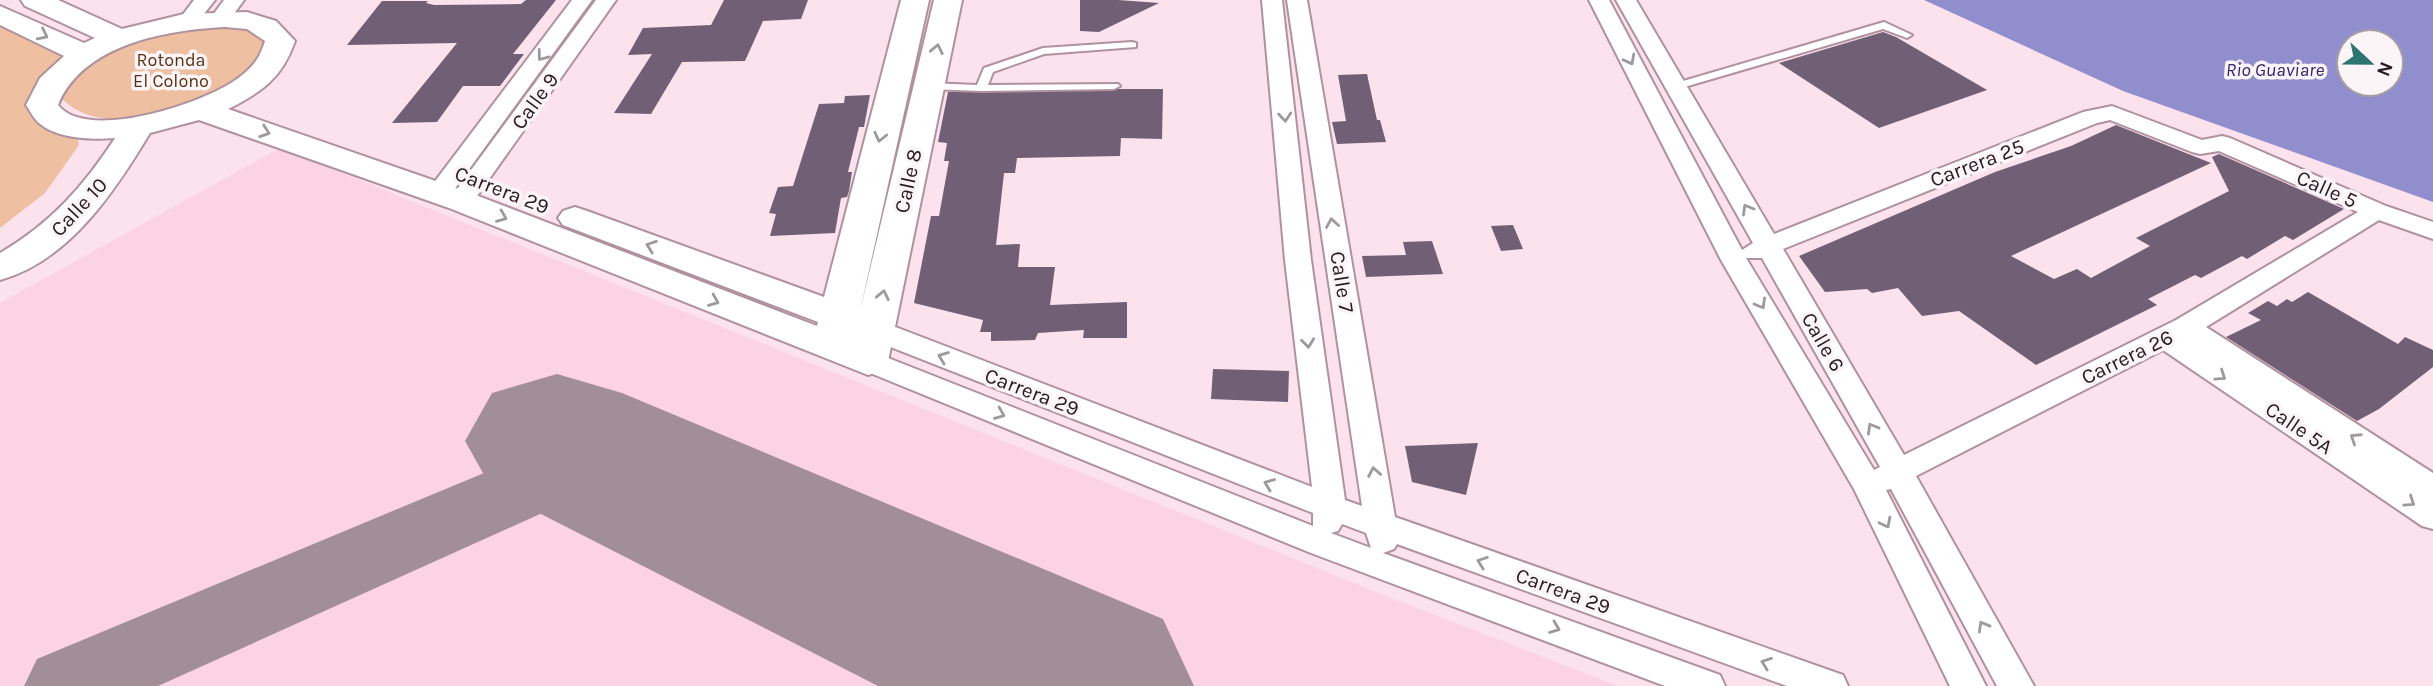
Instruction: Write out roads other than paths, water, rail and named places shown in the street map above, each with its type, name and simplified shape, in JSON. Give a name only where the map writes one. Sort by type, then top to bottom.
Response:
[{"type":"main road","points":[[35,0],[121,39]]},
{"type":"main road","name":"Calle 8","points":[[835,331],[891,88],[915,0]]},
{"type":"main road","name":"Calle 8","points":[[872,346],[948,0]]},
{"type":"main road","points":[[212,10],[267,27],[280,41],[276,61],[253,83],[236,93],[200,110],[138,126],[103,129],[72,126],[51,118],[42,105],[46,89],[61,72],[85,55],[121,39],[212,10]]},
{"type":"main road","points":[[0,14],[85,55]]},
{"type":"main road","name":"Carrera 29","points":[[236,93],[458,187],[872,346]]},
{"type":"main road","name":"Carrera 29","points":[[200,110],[458,187]]},
{"type":"main road","name":"Calle 10","points":[[23,241],[77,215],[101,188],[138,126]]},
{"type":"main road","name":"Calle 10","points":[[0,268],[70,190],[94,155],[103,129]]},
{"type":"street","name":"Calle 9","points":[[458,187],[582,0]]},
{"type":"street","name":"Calle 9","points":[[458,187],[590,25],[606,0]]},
{"type":"street","name":"Calle 7","points":[[1272,0],[1298,260],[1330,507],[1323,544]]},
{"type":"street","name":"Calle 7","points":[[1297,0],[1383,526],[1384,564]]},
{"type":"street","name":"Calle 6","points":[[1599,0],[1734,260],[1868,486],[1968,686]]},
{"type":"street","name":"Calle 6","points":[[1626,0],[1898,472],[2016,686]]},
{"type":"street","points":[[564,27],[590,25]]},
{"type":"street","points":[[1281,79],[1309,79]]},
{"type":"street","points":[[891,88],[929,86]]},
{"type":"street","name":"Carrera 25","points":[[1734,260],[2091,117],[2112,113],[2200,147],[2222,144]]},
{"type":"street","name":"Calle 5","points":[[2222,144],[2377,211],[2433,231]]},
{"type":"street","name":"Carrera 26","points":[[1868,486],[2175,332],[2377,211]]},
{"type":"street","points":[[1298,260],[1338,261]]},
{"type":"street","name":"Calle 5A","points":[[2175,332],[2433,489]]},
{"type":"street","name":"Calle 5A","points":[[2175,332],[2433,517]]},
{"type":"street","name":"Carrera 29","points":[[872,346],[1830,686]]},
{"type":"street","name":"Carrera 29","points":[[872,346],[1323,544],[1384,564],[1707,686]]},
{"type":"lane","points":[[1677,86],[1884,25],[1907,35]]},
{"type":"lane","points":[[981,88],[988,70],[1025,55],[1132,45]]},
{"type":"lane","points":[[929,86],[1114,86]]},
{"type":"water","name":"Rio Guaviare","points":[[1924,0],[2433,0],[2433,202],[2123,91]]},
{"type":"park label","name":"Rotonda El Colono","points":[[171,70]]}]
